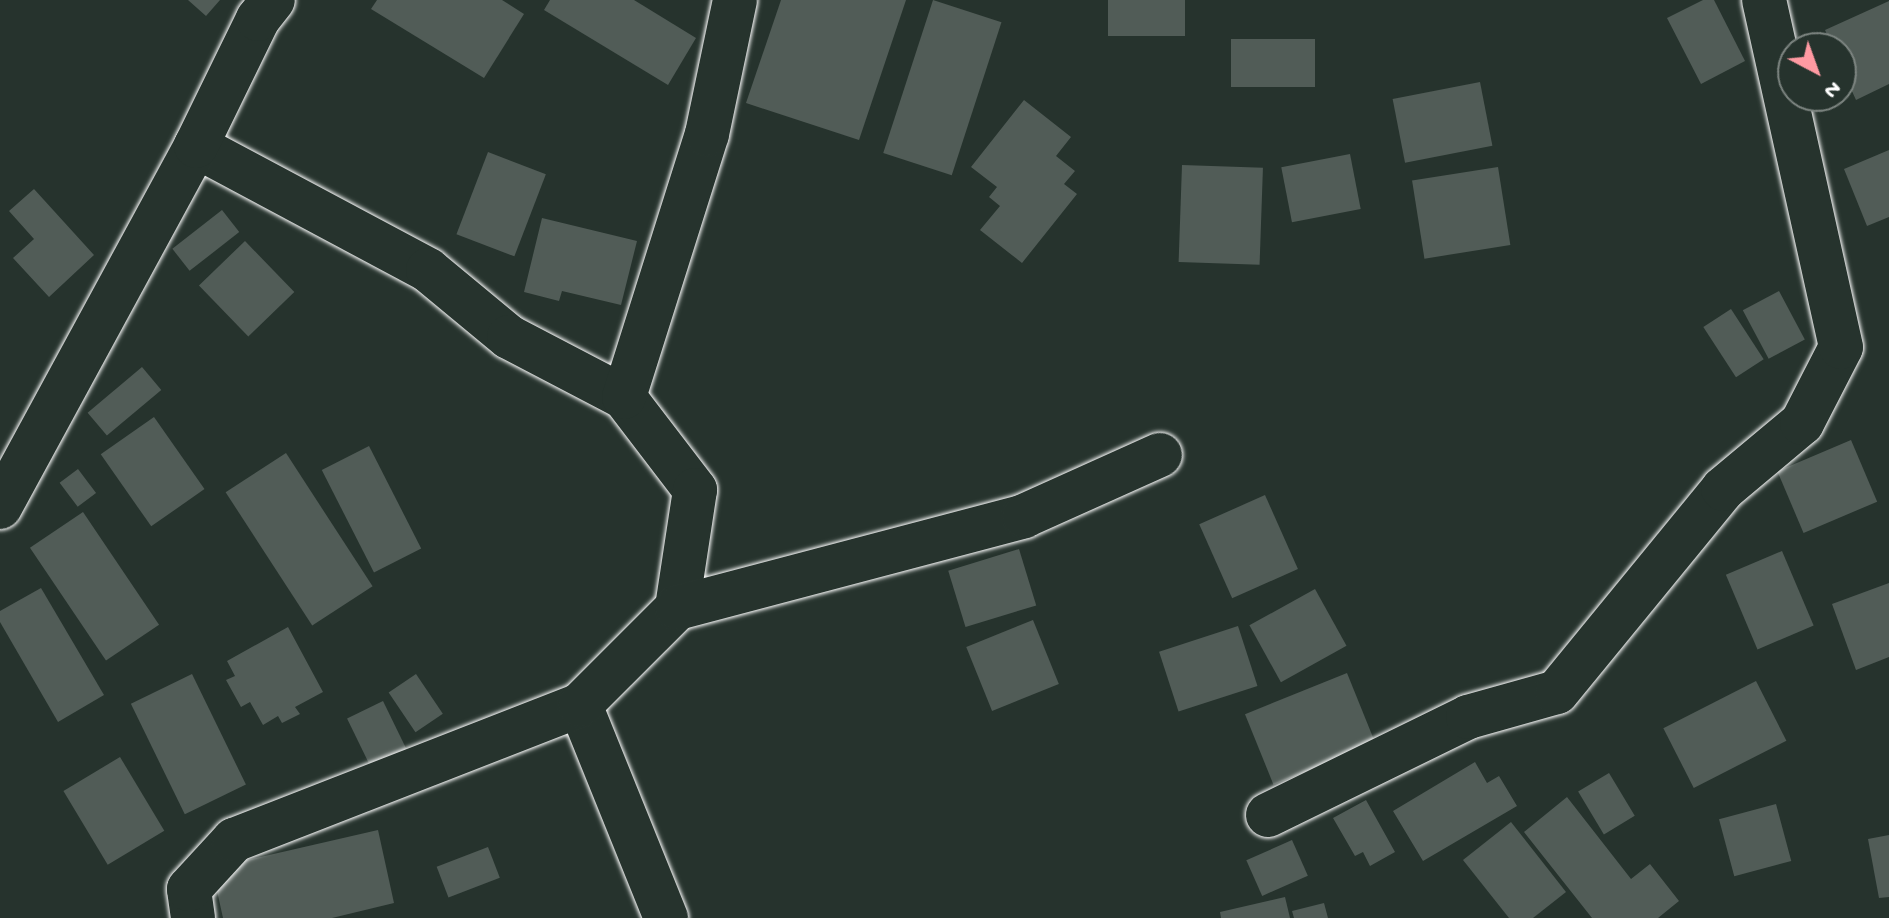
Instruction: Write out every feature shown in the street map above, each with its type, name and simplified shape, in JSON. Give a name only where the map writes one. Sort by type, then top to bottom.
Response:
[{"type":"street","points":[[6,478],[196,146],[258,19],[273,0]]},
{"type":"street","points":[[624,397],[707,134],[735,0]]},
{"type":"street","points":[[1268,815],[1468,717],[1557,692],[1723,489],[1802,423],[1841,347],[1764,0]]},
{"type":"street","points":[[196,146],[428,270],[509,337],[624,397],[695,490],[677,608]]},
{"type":"street","points":[[193,918],[189,889],[234,840],[580,705],[677,608],[1024,516],[1160,455]]},
{"type":"street","points":[[580,705],[666,918]]},
{"type":"building","points":[[188,0],[220,0],[206,16]]},
{"type":"building","points":[[377,0],[502,0],[524,14],[484,78],[371,9]]},
{"type":"building","points":[[550,0],[634,0],[696,38],[668,85],[544,10]]},
{"type":"building","points":[[781,0],[906,0],[859,140],[746,103]]},
{"type":"building","points":[[933,0],[1001,22],[952,175],[883,153]]},
{"type":"building","points":[[1108,0],[1185,0],[1185,36],[1108,36]]},
{"type":"building","points":[[1703,0],[1714,0],[1745,61],[1701,84],[1667,18]]},
{"type":"building","points":[[1889,1],[1889,84],[1857,100],[1857,32],[1825,30]]},
{"type":"building","points":[[1231,39],[1315,39],[1315,87],[1231,87]]},
{"type":"building","points":[[1480,82],[1492,146],[1405,163],[1393,99]]},
{"type":"building","points":[[1024,100],[1071,137],[1056,156],[1075,171],[1064,184],[1077,194],[1022,263],[980,230],[1000,206],[989,197],[997,187],[971,167]]},
{"type":"building","points":[[1889,150],[1889,217],[1867,226],[1844,169]]},
{"type":"building","points":[[488,152],[546,174],[514,256],[456,234]]},
{"type":"building","points":[[1350,154],[1361,209],[1292,222],[1281,167]]},
{"type":"building","points":[[1182,165],[1263,168],[1260,265],[1179,262]]},
{"type":"building","points":[[1498,167],[1510,245],[1424,259],[1412,181]]},
{"type":"building","points":[[34,189],[94,255],[49,297],[13,258],[34,239],[9,211]]},
{"type":"building","points":[[222,210],[239,232],[190,271],[172,249]]},
{"type":"building","points":[[542,218],[637,241],[621,305],[562,291],[559,301],[524,292]]},
{"type":"building","points":[[245,241],[294,292],[248,337],[199,285]]},
{"type":"building","points":[[1779,291],[1805,340],[1769,359],[1743,310]]},
{"type":"building","points":[[1731,309],[1764,359],[1736,377],[1703,327]]},
{"type":"building","points":[[142,367],[161,390],[107,436],[88,413]]},
{"type":"building","points":[[154,417],[204,489],[151,526],[101,454]]},
{"type":"building","points":[[1851,440],[1877,502],[1804,533],[1777,471]]},
{"type":"building","points":[[369,446],[421,548],[374,573],[322,470]]},
{"type":"building","points":[[286,453],[373,586],[312,626],[226,492]]},
{"type":"building","points":[[78,469],[96,493],[78,507],[60,483]]},
{"type":"building","points":[[1265,495],[1298,569],[1232,598],[1199,524]]},
{"type":"building","points":[[83,512],[159,625],[106,661],[30,548]]},
{"type":"building","points":[[1019,549],[1036,605],[965,627],[948,571]]},
{"type":"building","points":[[1782,551],[1814,626],[1757,649],[1726,575]]},
{"type":"building","points":[[1889,583],[1889,657],[1856,670],[1832,604]]},
{"type":"building","points":[[41,588],[104,695],[58,722],[0,622],[0,611]]},
{"type":"building","points":[[1315,589],[1347,646],[1281,682],[1249,625]]},
{"type":"building","points":[[1033,620],[1059,684],[992,711],[966,647]]},
{"type":"building","points":[[1238,626],[1257,686],[1179,712],[1159,652]]},
{"type":"building","points":[[288,627],[323,692],[295,707],[300,714],[282,723],[278,716],[263,725],[250,702],[241,707],[226,680],[235,676],[227,661]]},
{"type":"building","points":[[1347,673],[1375,743],[1273,785],[1245,714]]},
{"type":"building","points":[[192,674],[246,785],[185,814],[131,704]]},
{"type":"building","points":[[416,674],[443,714],[415,732],[389,692]]},
{"type":"building","points":[[1756,681],[1786,741],[1694,788],[1663,728]]},
{"type":"building","points":[[383,701],[407,750],[371,768],[347,719]]},
{"type":"building","points":[[120,757],[164,831],[108,865],[63,791]]},
{"type":"building","points":[[1475,762],[1487,783],[1499,776],[1517,806],[1423,861],[1393,811]]},
{"type":"building","points":[[1609,773],[1635,816],[1604,834],[1578,792]]},
{"type":"building","points":[[1567,797],[1631,879],[1650,864],[1679,901],[1658,918],[1592,918],[1524,832]]},
{"type":"building","points":[[1366,800],[1395,852],[1370,866],[1363,852],[1355,856],[1333,818]]},
{"type":"building","points":[[1776,804],[1791,861],[1734,876],[1719,819]]},
{"type":"building","points":[[1511,822],[1566,892],[1533,918],[1509,918],[1463,860]]},
{"type":"building","points":[[378,830],[394,903],[332,918],[223,918],[212,868]]},
{"type":"building","points":[[1889,835],[1889,897],[1879,898],[1868,839]]},
{"type":"building","points":[[1292,840],[1308,876],[1262,896],[1246,860]]},
{"type":"building","points":[[488,847],[500,878],[448,898],[437,867]]},
{"type":"building","points":[[1285,897],[1290,918],[1221,918],[1220,912]]},
{"type":"building","points":[[1324,903],[1328,918],[1294,918],[1292,911]]}]
